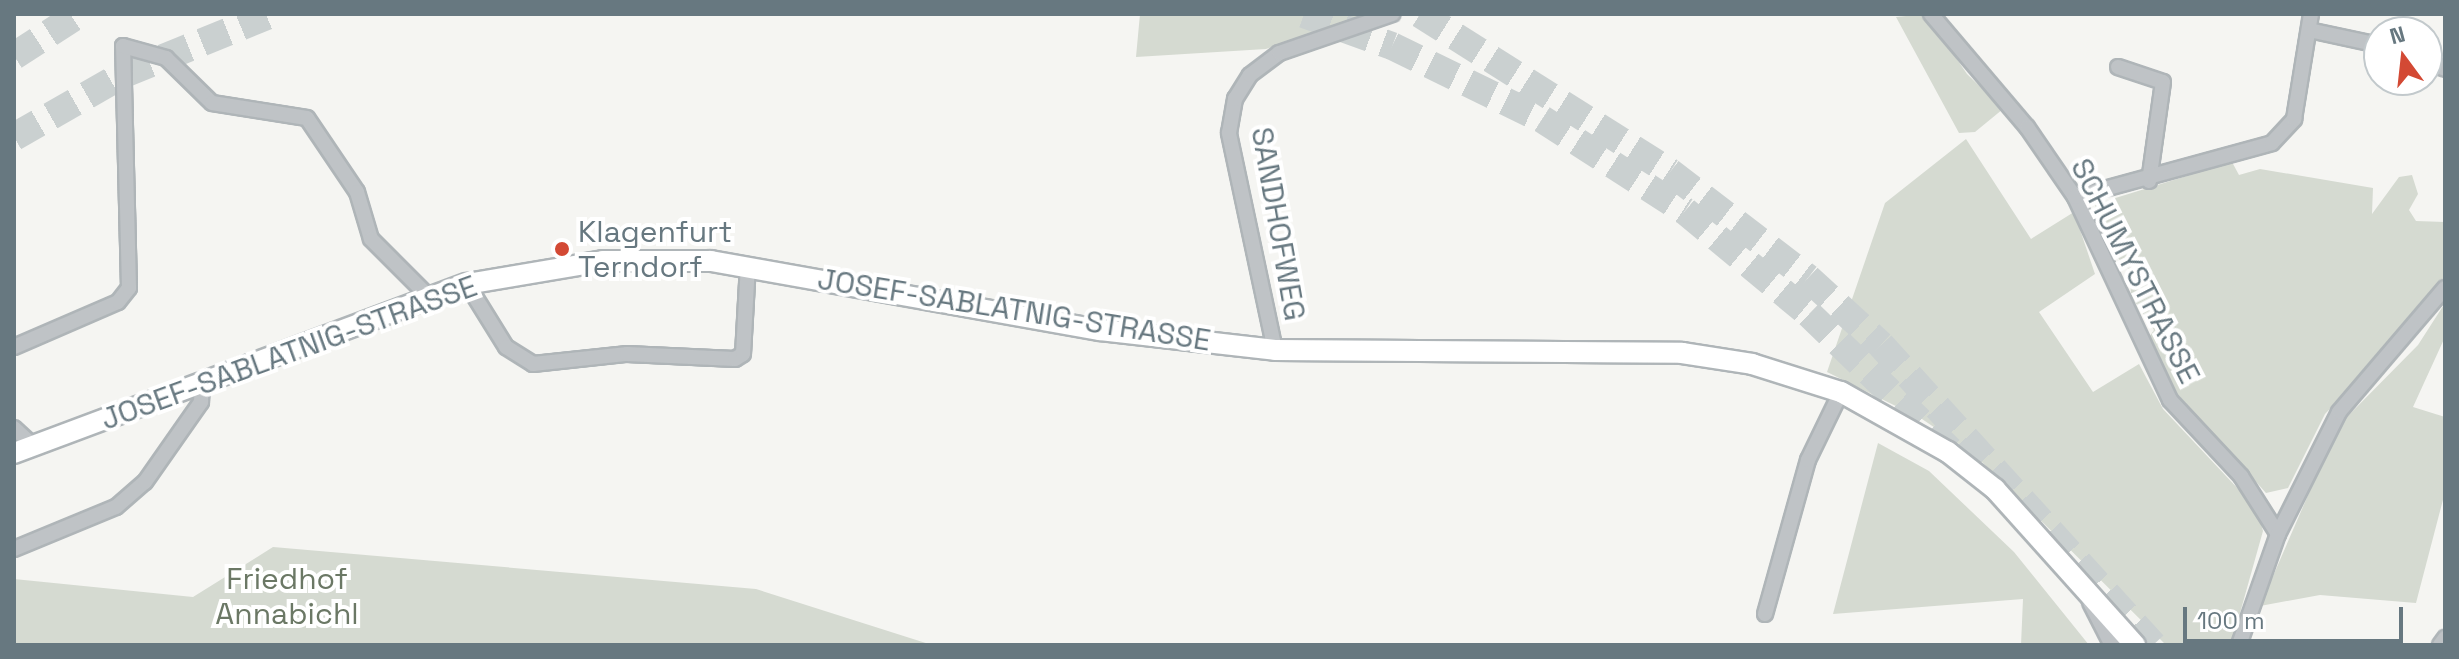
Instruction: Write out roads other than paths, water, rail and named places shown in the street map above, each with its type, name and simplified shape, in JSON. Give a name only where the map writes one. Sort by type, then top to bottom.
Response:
[{"type":"main road","name":"JOSEF-SABLATNIG-STRASSE","points":[[24,449],[467,284],[603,261],[748,265],[1100,330],[1275,350],[1682,353],[1752,364],[1841,392],[1901,420],[1995,489],[2135,645]]},
{"type":"street","name":"SANDHOFWEG","points":[[1275,350],[1229,133],[1235,99],[1250,75],[1279,53],[1392,14]]},
{"type":"street","name":"SCHUMYSTRASSE","points":[[1931,14],[2027,127],[2075,197],[2170,400],[2241,476],[2278,534]]},
{"type":"street","points":[[2075,197],[2149,181],[2272,143],[2289,127],[2311,14]]},
{"type":"street","points":[[2309,30],[2363,42]]},
{"type":"street","points":[[14,347],[118,302],[129,288],[123,46],[166,58],[212,103],[307,118],[357,192],[371,239],[428,296]]},
{"type":"street","points":[[2118,67],[2163,82],[2149,181]]},
{"type":"street","points":[[467,284],[506,347],[533,364],[627,354],[743,354],[748,265]]},
{"type":"street","points":[[2239,645],[2278,534],[2339,412],[2445,288]]},
{"type":"street","points":[[14,549],[116,507],[145,482],[201,402],[202,382]]},
{"type":"street","points":[[1765,614],[1808,460],[1841,392]]},
{"type":"street","points":[[14,428],[24,449]]},
{"type":"street","points":[[2086,588],[2114,645]]},
{"type":"street","points":[[2440,645],[2445,638]]},
{"type":"tunnel","points":[[14,56],[79,14]]},
{"type":"tunnel","points":[[14,137],[124,74],[272,14]]},
{"type":"tunnel","points":[[1304,14],[1392,46],[1542,119],[1685,211],[1809,314],[1955,455]]},
{"type":"tunnel","points":[[1420,14],[1670,172],[1808,278],[1881,345],[2153,645]]},
{"type":"place","name":"Klagenfurt Terndorf","points":[[562,249]]},
{"type":"park label","name":"Friedhof Annabichl","points":[[287,596]]}]
